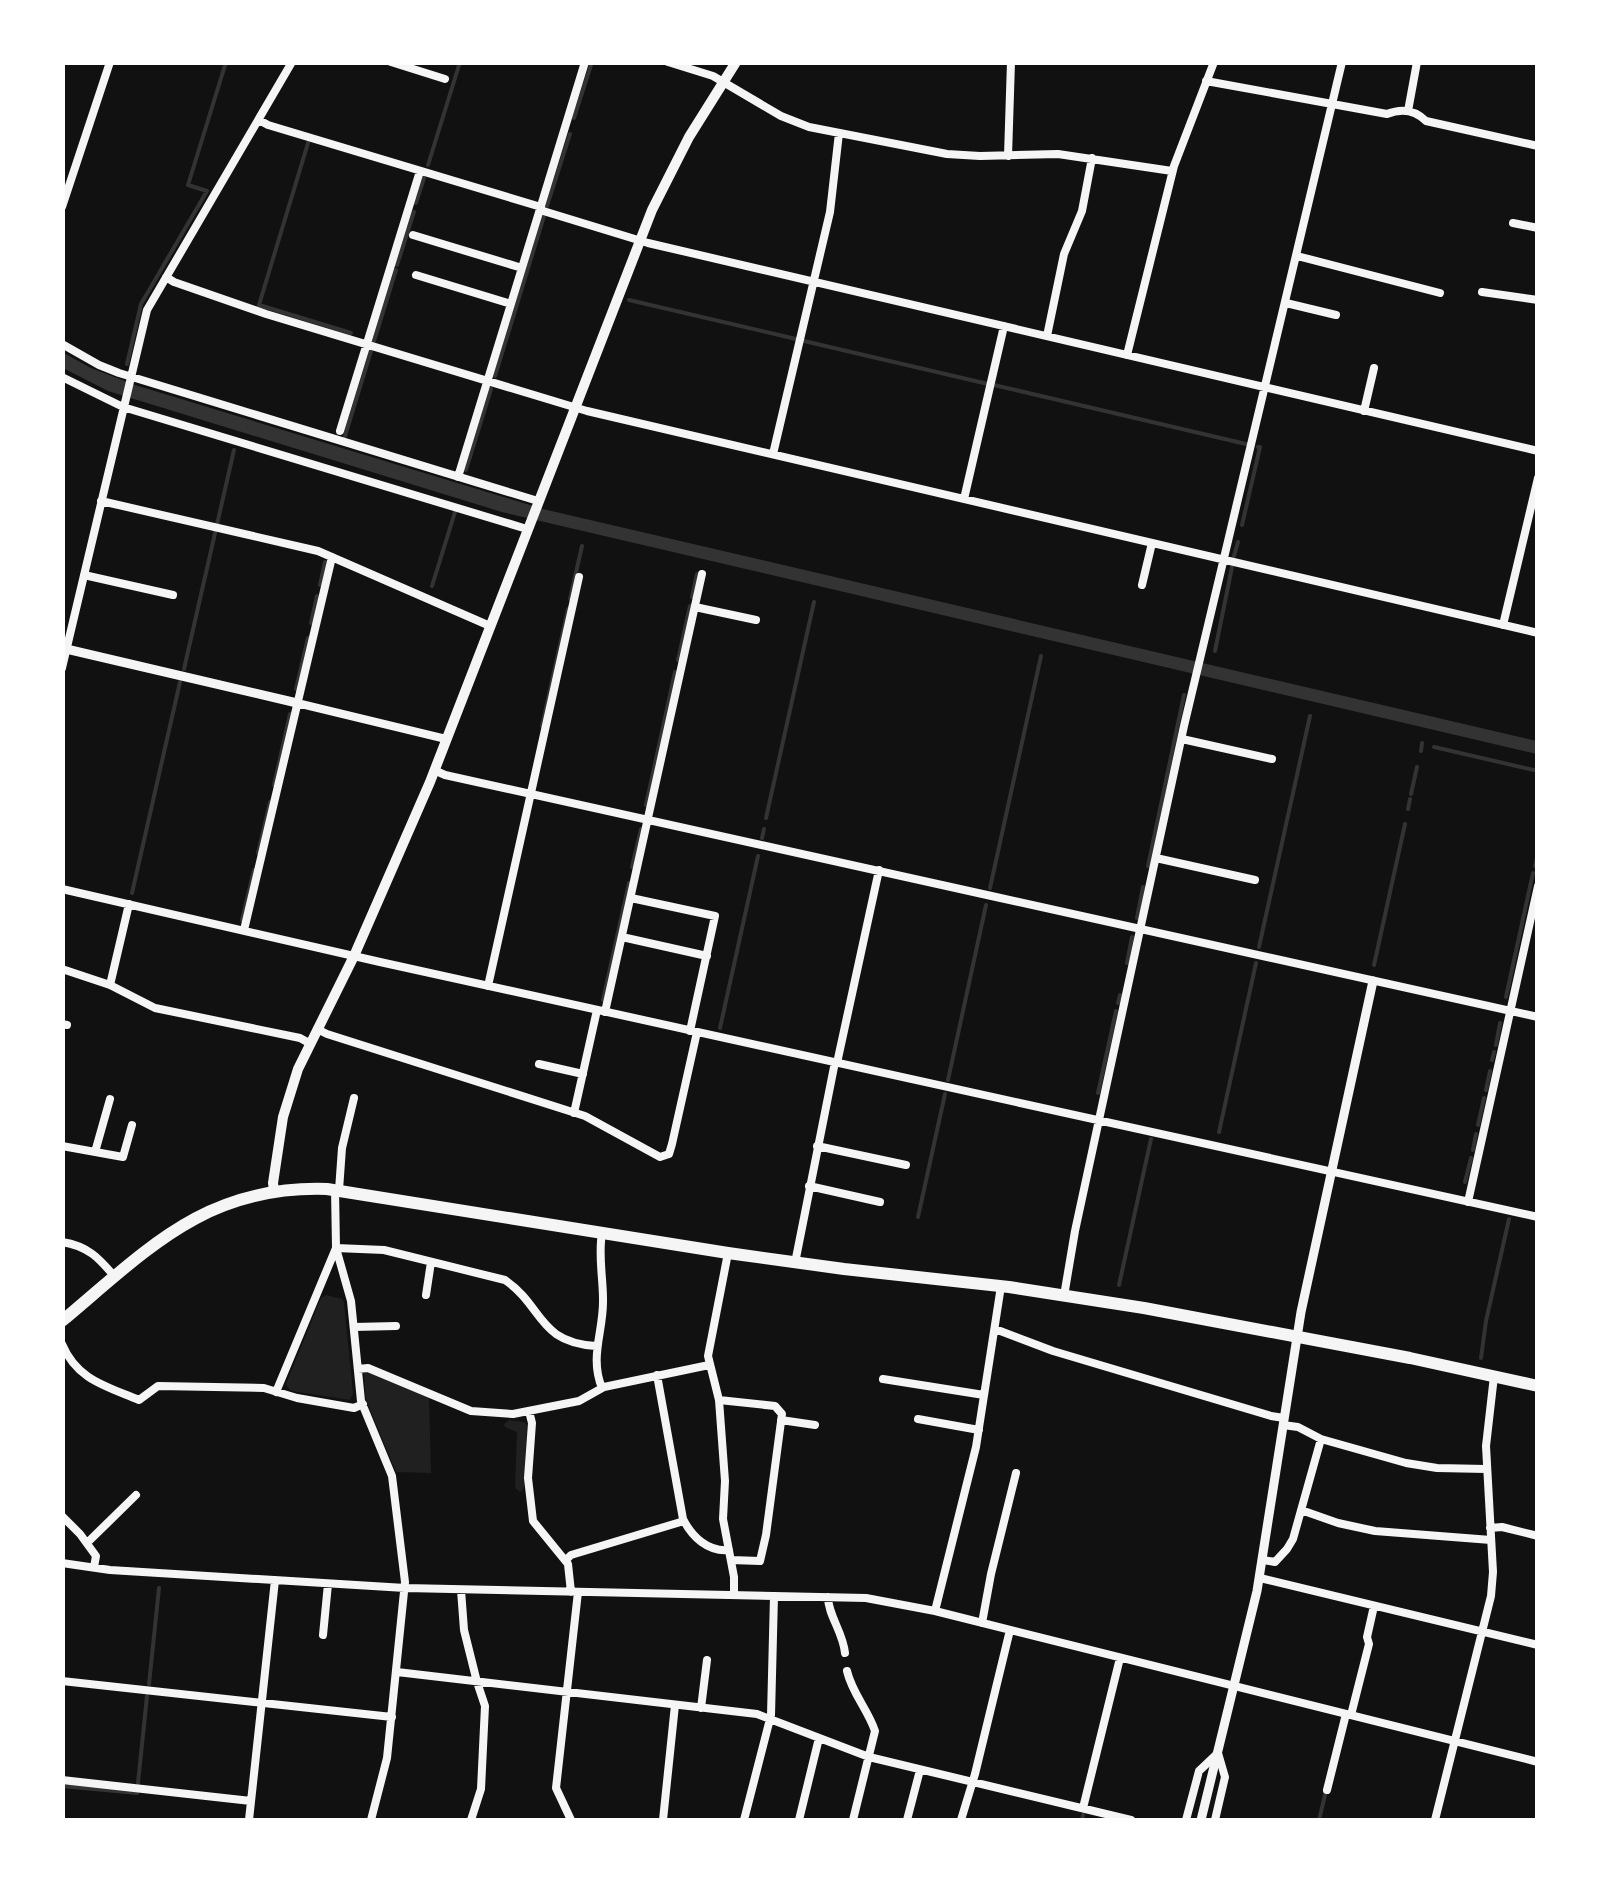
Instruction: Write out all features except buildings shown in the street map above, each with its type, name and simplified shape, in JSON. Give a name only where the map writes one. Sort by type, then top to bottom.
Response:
[{"type":"highway","points":[[62,1321],[158,1241],[193,1218],[231,1202],[274,1191],[337,1189],[795,1263],[1064,1296],[1538,1386]]},
{"type":"main road","points":[[274,1191],[286,1105],[298,1069],[354,956],[434,770],[640,240],[676,161],[736,62]]},
{"type":"street","points":[[62,206],[110,62]]},
{"type":"street","points":[[62,668],[147,310],[292,62]]},
{"type":"street","points":[[391,62],[446,79]]},
{"type":"street","points":[[458,477],[585,62]]},
{"type":"street","points":[[668,62],[713,76],[790,121],[839,133],[947,154],[1044,153],[1172,171]]},
{"type":"street","points":[[1008,156],[1011,62]]},
{"type":"street","points":[[1127,355],[1172,171],[1214,62]]},
{"type":"street","points":[[1064,1296],[1182,739],[1342,62]]},
{"type":"street","points":[[1408,111],[1417,62]]},
{"type":"street","points":[[1206,81],[1387,114],[1398,109],[1418,113],[1426,121],[1538,146]]},
{"type":"street","points":[[258,120],[640,240],[1538,451]]},
{"type":"street","points":[[773,454],[830,212],[839,133]]},
{"type":"street","points":[[1047,336],[1064,254],[1082,211],[1092,158]]},
{"type":"street","points":[[340,431],[420,171]]},
{"type":"street","points":[[1513,223],[1538,228]]},
{"type":"street","points":[[413,235],[522,268]]},
{"type":"street","points":[[1296,256],[1440,293]]},
{"type":"street","points":[[416,275],[511,304]]},
{"type":"street","points":[[166,277],[266,314],[574,407],[1538,633]]},
{"type":"street","points":[[1482,292],[1538,300]]},
{"type":"street","points":[[1286,303],[1336,314]]},
{"type":"street","points":[[964,498],[1004,326]]},
{"type":"street","points":[[62,344],[131,378],[538,502]]},
{"type":"street","points":[[1364,410],[1374,368]]},
{"type":"street","points":[[62,377],[124,404],[528,527]]},
{"type":"street","points":[[1503,625],[1538,478]]},
{"type":"street","points":[[101,501],[318,551],[490,626]]},
{"type":"street","points":[[1142,584],[1152,543]]},
{"type":"street","points":[[244,930],[332,557]]},
{"type":"street","points":[[84,574],[173,595]]},
{"type":"street","points":[[574,1112],[622,937],[702,574]]},
{"type":"street","points":[[488,986],[579,577]]},
{"type":"street","points":[[695,607],[756,620]]},
{"type":"street","points":[[65,649],[446,739]]},
{"type":"street","points":[[1182,739],[1272,758]]},
{"type":"street","points":[[434,770],[1538,1018]]},
{"type":"street","points":[[1156,858],[1256,880]]},
{"type":"street","points":[[795,1263],[880,870]]},
{"type":"street","points":[[1468,1202],[1538,886]]},
{"type":"street","points":[[62,889],[1538,1217]]},
{"type":"street","points":[[316,1029],[574,1112],[660,1157],[669,1154],[716,916],[630,898]]},
{"type":"street","points":[[110,985],[129,904]]},
{"type":"street","points":[[622,937],[707,956]]},
{"type":"street","points":[[62,969],[110,985],[155,1008],[309,1043]]},
{"type":"street","points":[[1200,1820],[1260,1578],[1296,1337],[1373,981]]},
{"type":"street","points":[[539,1064],[582,1074]]},
{"type":"street","points":[[354,1098],[337,1189],[336,1248],[351,1301],[363,1404],[392,1476],[405,1588],[386,1768],[372,1820]]},
{"type":"street","points":[[95,1152],[110,1099]]},
{"type":"street","points":[[62,1146],[123,1157],[132,1125]]},
{"type":"street","points":[[818,1146],[906,1165]]},
{"type":"street","points":[[809,1186],[880,1202]]},
{"type":"street","points":[[602,1233],[603,1304],[596,1346],[602,1388]]},
{"type":"street","points":[[62,1242],[95,1253],[115,1277]]},
{"type":"street","points":[[336,1248],[384,1250],[505,1280],[551,1332],[569,1341],[596,1346]]},
{"type":"street","points":[[276,1392],[336,1248]]},
{"type":"street","points":[[728,1253],[708,1351],[719,1400],[725,1481],[723,1519],[734,1595]]},
{"type":"street","points":[[426,1294],[430,1262]]},
{"type":"street","points":[[935,1612],[978,1430],[1001,1286]]},
{"type":"street","points":[[354,1327],[396,1326]]},
{"type":"street","points":[[995,1329],[1053,1351],[1271,1416],[1321,1438],[1421,1466],[1486,1469]]},
{"type":"street","points":[[62,1344],[71,1362],[86,1376],[139,1400],[158,1386],[264,1388],[354,1408],[363,1404]]},
{"type":"street","points":[[358,1369],[368,1368],[470,1411],[513,1414],[579,1402],[602,1388],[709,1365]]},
{"type":"street","points":[[657,1375],[684,1521],[708,1546],[737,1558],[760,1561],[782,1414],[776,1406],[719,1400]]},
{"type":"street","points":[[1435,1820],[1493,1584],[1486,1435],[1494,1376]]},
{"type":"street","points":[[883,1379],[984,1395]]},
{"type":"street","points":[[529,1411],[532,1423],[527,1471],[533,1521],[566,1560],[574,1592],[556,1788],[571,1820]]},
{"type":"street","points":[[918,1419],[978,1430]]},
{"type":"street","points":[[781,1420],[815,1425]]},
{"type":"street","points":[[1263,1560],[1274,1562],[1293,1538],[1321,1438]]},
{"type":"street","points":[[982,1623],[990,1574],[1016,1473]]},
{"type":"street","points":[[86,1543],[136,1495]]},
{"type":"street","points":[[1301,1510],[1374,1531],[1490,1540]]},
{"type":"street","points":[[62,1516],[96,1556],[94,1568]]},
{"type":"street","points":[[566,1560],[684,1521]]},
{"type":"street","points":[[1490,1528],[1538,1536]]},
{"type":"street","points":[[62,1563],[405,1588],[866,1598],[982,1623],[1538,1762]]},
{"type":"street","points":[[1260,1578],[1538,1645]]},
{"type":"street","points":[[249,1820],[275,1580]]},
{"type":"street","points":[[323,1636],[328,1584]]},
{"type":"street","points":[[461,1590],[464,1630],[486,1708],[481,1788],[471,1820]]},
{"type":"street","points":[[744,1820],[770,1719],[774,1596]]},
{"type":"street","points":[[828,1597],[845,1653]]},
{"type":"street","points":[[1327,1790],[1369,1644],[1367,1636],[1374,1606]]},
{"type":"street","points":[[961,1820],[1010,1630]]},
{"type":"street","points":[[1083,1808],[1120,1658]]},
{"type":"street","points":[[701,1708],[706,1660]]},
{"type":"street","points":[[847,1671],[852,1690],[874,1727],[853,1820]]},
{"type":"street","points":[[396,1672],[757,1714],[869,1758],[1131,1820]]},
{"type":"street","points":[[62,1681],[392,1717]]},
{"type":"street","points":[[663,1820],[675,1705]]},
{"type":"street","points":[[799,1820],[819,1738]]},
{"type":"street","points":[[1186,1820],[1199,1771],[1218,1753]]},
{"type":"street","points":[[1215,1820],[1225,1778],[1218,1753]]},
{"type":"street","points":[[907,1820],[920,1770]]},
{"type":"street","points":[[62,1780],[251,1801]]},
{"type":"shaded area","points":[[62,352],[135,385],[543,509],[1537,741],[1537,754],[502,512],[108,391],[63,368]]},
{"type":"shaded area","points":[[326,1295],[344,1303],[353,1393],[350,1400],[290,1390],[286,1384],[321,1298]]},
{"type":"shaded area","points":[[366,1370],[429,1395],[431,1473],[396,1472],[366,1400]]},
{"type":"shaded area","points":[[509,1420],[527,1425],[524,1488],[520,1492],[515,1488],[517,1432],[505,1427]]},
{"type":"waterway","points":[[127,364],[141,304],[207,191],[188,185],[226,62]]},
{"type":"waterway","points":[[428,165],[460,62]]},
{"type":"waterway","points":[[574,118],[592,62]]},
{"type":"waterway","points":[[547,206],[570,134]]},
{"type":"waterway","points":[[308,143],[259,305],[351,333]]},
{"type":"waterway","points":[[416,203],[424,178]]},
{"type":"waterway","points":[[397,265],[414,212]]},
{"type":"waterway","points":[[495,376],[544,216]]},
{"type":"waterway","points":[[374,341],[396,270]]},
{"type":"waterway","points":[[629,300],[796,339]]},
{"type":"waterway","points":[[804,341],[988,384]]},
{"type":"waterway","points":[[345,436],[371,351]]},
{"type":"waterway","points":[[994,385],[1246,444]]},
{"type":"waterway","points":[[466,470],[491,389]]},
{"type":"waterway","points":[[1242,525],[1258,447]]},
{"type":"waterway","points":[[184,669],[234,450]]},
{"type":"waterway","points":[[432,586],[455,512]]},
{"type":"waterway","points":[[1234,556],[1238,542]]},
{"type":"waterway","points":[[570,599],[582,546]]},
{"type":"waterway","points":[[320,585],[325,562]]},
{"type":"waterway","points":[[1215,651],[1232,567]]},
{"type":"waterway","points":[[692,597],[697,574]]},
{"type":"waterway","points":[[311,623],[317,596]]},
{"type":"waterway","points":[[766,818],[814,602]]},
{"type":"waterway","points":[[678,660],[690,606]]},
{"type":"waterway","points":[[542,726],[568,609]]},
{"type":"waterway","points":[[296,689],[308,638]]},
{"type":"waterway","points":[[990,888],[1041,656]]},
{"type":"waterway","points":[[646,805],[675,672]]},
{"type":"waterway","points":[[132,893],[180,682]]},
{"type":"waterway","points":[[1148,866],[1184,695]]},
{"type":"waterway","points":[[274,785],[290,714]]},
{"type":"waterway","points":[[1259,947],[1310,716]]},
{"type":"waterway","points":[[1421,751],[1422,743]]},
{"type":"waterway","points":[[1434,747],[1538,771]]},
{"type":"waterway","points":[[1411,794],[1417,767]]},
{"type":"waterway","points":[[1408,809],[1410,799]]},
{"type":"waterway","points":[[258,853],[270,802]]},
{"type":"waterway","points":[[1374,965],[1405,824]]},
{"type":"waterway","points":[[632,867],[641,829]]},
{"type":"waterway","points":[[762,838],[764,829]]},
{"type":"waterway","points":[[1535,866],[1538,853]]},
{"type":"waterway","points":[[720,1028],[758,856]]},
{"type":"waterway","points":[[242,920],[254,870]]},
{"type":"waterway","points":[[1506,997],[1533,873]]},
{"type":"waterway","points":[[603,1000],[629,883]]},
{"type":"waterway","points":[[1137,918],[1143,887]]},
{"type":"waterway","points":[[948,1080],[986,905]]},
{"type":"waterway","points":[[1127,963],[1132,937]]},
{"type":"waterway","points":[[1219,1132],[1256,963]]},
{"type":"waterway","points":[[1118,1003],[1120,995]]},
{"type":"waterway","points":[[1098,1093],[1116,1011]]},
{"type":"waterway","points":[[1496,1045],[1500,1023]]},
{"type":"waterway","points":[[1492,1060],[1494,1052]]},
{"type":"waterway","points":[[1486,1090],[1490,1071]]},
{"type":"waterway","points":[[918,1217],[945,1094]]},
{"type":"waterway","points":[[1478,1125],[1484,1098]]},
{"type":"waterway","points":[[1473,1150],[1476,1134]]},
{"type":"waterway","points":[[1119,1285],[1151,1139]]},
{"type":"waterway","points":[[1465,1182],[1471,1158]]},
{"type":"waterway","points":[[1481,1358],[1509,1219]]},
{"type":"waterway","points":[[149,1684],[159,1588]]},
{"type":"waterway","points":[[138,1783],[147,1696]]},
{"type":"waterway","points":[[62,1786],[137,1793]]},
{"type":"waterway","points":[[1319,1820],[1326,1791]]},
{"type":"waterway","points":[[1082,1820],[1083,1815]]}]
